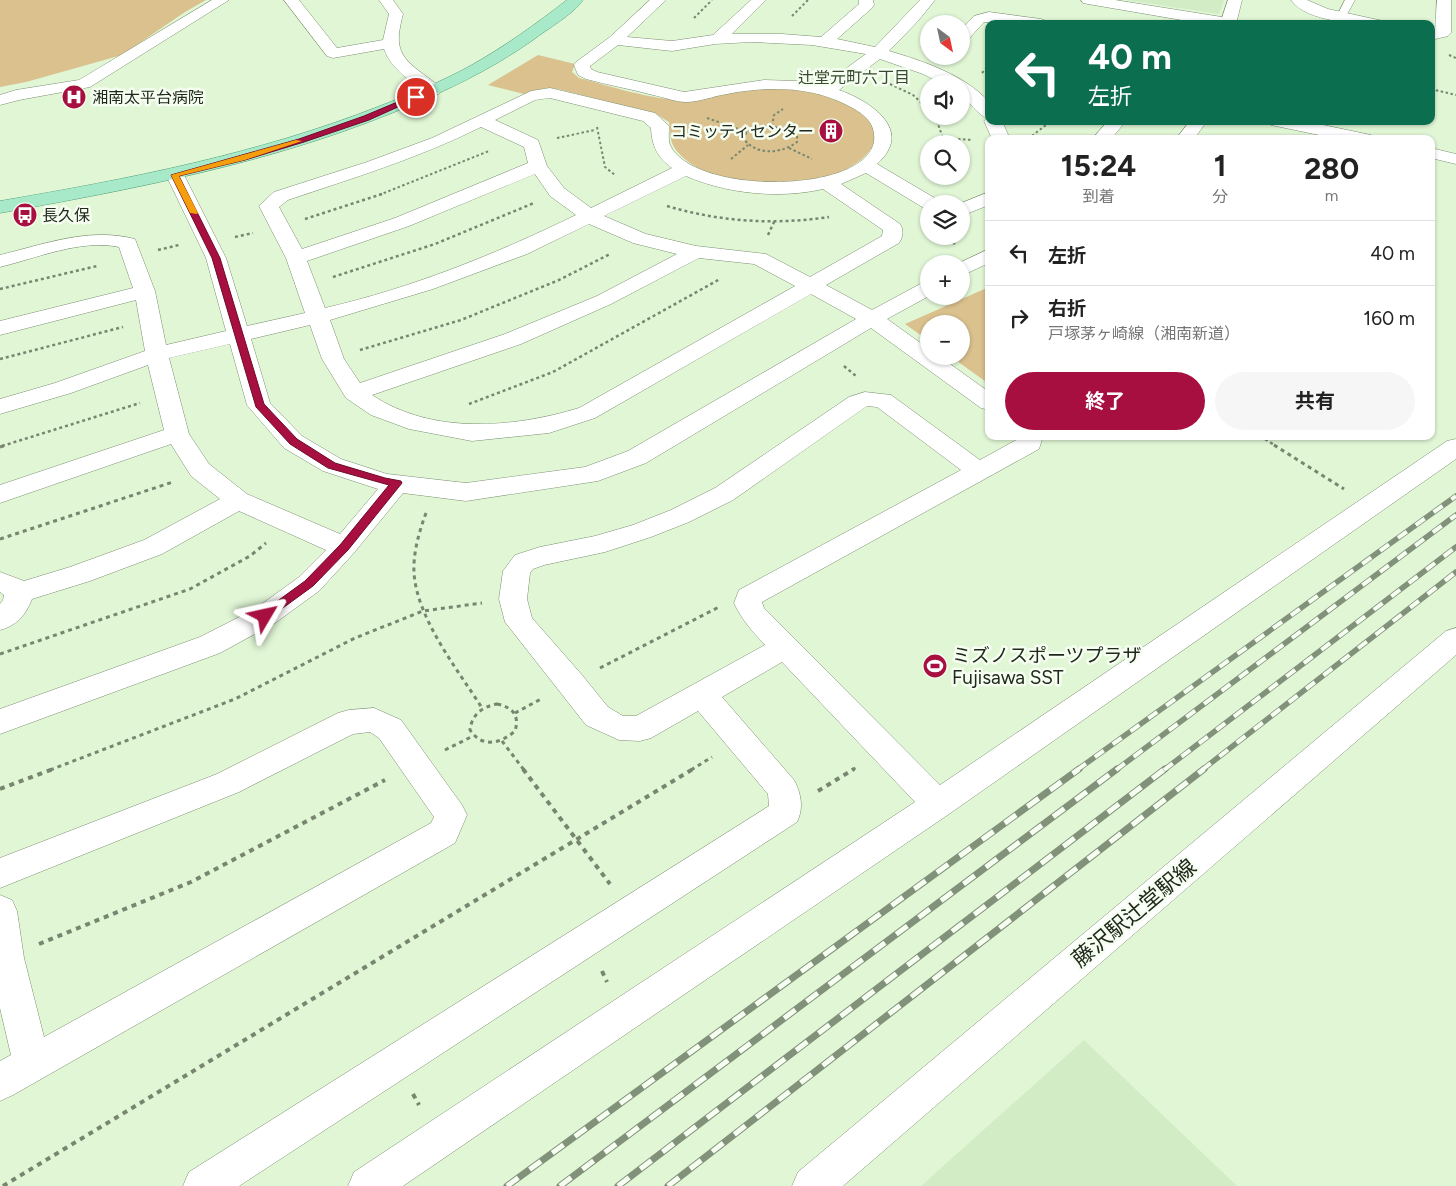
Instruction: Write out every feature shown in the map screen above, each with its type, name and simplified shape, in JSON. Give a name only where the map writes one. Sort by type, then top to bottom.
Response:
[{"type":"main road","points":[[0,207],[175,175],[242,158],[367,118],[433,90],[485,64],[538,30],[576,0]]},
{"type":"street","points":[[0,100],[16,95],[84,84],[222,0]]},
{"type":"street","points":[[291,0],[333,53],[390,44]]},
{"type":"street","points":[[386,0],[396,14],[391,29],[390,44],[394,58],[433,90]]},
{"type":"street","points":[[659,0],[615,40],[582,65],[584,72],[592,76],[686,97],[734,87],[762,85],[789,85],[826,91],[858,104],[878,120],[884,135],[882,148],[866,165],[826,182],[789,188],[758,188],[708,178],[685,169],[666,154],[657,136],[660,126],[649,117],[550,93],[531,96],[438,142],[373,166],[280,196],[269,206],[296,258],[333,359],[354,393],[379,410],[418,424],[472,433],[549,424],[587,413],[892,239],[893,228],[826,182]]},
{"type":"street","points":[[718,39],[759,0]]},
{"type":"street","points":[[824,42],[867,5],[866,0]]},
{"type":"street","points":[[826,91],[879,52],[928,0]]},
{"type":"street","points":[[1088,0],[1205,20]]},
{"type":"street","points":[[1229,20],[1234,0]]},
{"type":"street","points":[[1298,0],[1301,4],[1360,20]]},
{"type":"street","points":[[1435,34],[1443,33],[1444,0]]},
{"type":"street","points":[[970,28],[978,19],[989,17],[1011,20]]},
{"type":"street","points":[[615,40],[674,46],[718,39],[784,38],[824,42],[879,52],[931,70],[940,75]]},
{"type":"street","points":[[931,70],[936,65]]},
{"type":"street","points":[[970,93],[985,107]]},
{"type":"street","points":[[482,121],[526,141],[538,166],[557,192],[589,216],[640,239],[696,252],[759,258],[871,318],[985,400]]},
{"type":"street","points":[[1104,135],[1114,125]]},
{"type":"street","points":[[1188,135],[1196,125]]},
{"type":"street","points":[[1297,125],[1345,135]]},
{"type":"street","points":[[1435,154],[1456,160]]},
{"type":"street","points":[[866,165],[920,197]]},
{"type":"street","points":[[296,258],[402,222],[538,166]]},
{"type":"street","points":[[0,407],[63,388],[157,354],[318,316],[426,285],[520,250],[685,169]]},
{"type":"street","points":[[175,175],[216,258],[259,405],[293,442],[332,466],[385,482],[466,492],[589,475],[637,457],[871,318],[920,292]]},
{"type":"street","points":[[970,206],[985,200]]},
{"type":"street","points":[[0,261],[90,240],[116,239],[128,243],[145,291],[152,319],[157,354],[177,434],[200,470],[238,500],[344,547]]},
{"type":"street","points":[[354,393],[513,339],[604,300],[696,252]]},
{"type":"street","points":[[970,265],[985,257]]},
{"type":"street","points":[[0,328],[145,291]]},
{"type":"street","points":[[785,647],[640,729],[619,728],[597,716],[572,683],[519,622],[513,599],[517,571],[524,562],[540,556],[596,545],[642,531],[680,516],[724,494],[857,402],[865,399],[883,400],[979,471]]},
{"type":"street","points":[[0,494],[177,434]]},
{"type":"street","points":[[938,804],[749,609],[748,603],[750,597],[1030,443],[1030,440]]},
{"type":"street","points":[[368,1186],[938,804],[1456,446]]},
{"type":"street","points":[[0,722],[210,645],[265,616],[309,584],[344,547],[397,483]]},
{"type":"street","points":[[0,620],[15,608],[19,600],[9,588],[80,574],[153,547],[238,500]]},
{"type":"street","name":"藤沢駅辻堂駅線","points":[[812,1186],[1456,639]]},
{"type":"street","points":[[203,1186],[786,812],[783,789],[702,695]]},
{"type":"street","points":[[0,873],[228,783],[349,722],[374,720],[390,729],[451,815],[443,833],[0,1082]]},
{"type":"street","points":[[0,911],[6,958],[32,1064]]},
{"type":"lane","points":[[1342,16],[1350,0]]},
{"type":"path","points":[[890,84],[913,95],[920,102]]},
{"type":"path","points":[[1435,90],[1456,95]]},
{"type":"path","points":[[1033,135],[1046,125]]},
{"type":"path","points":[[780,126],[788,128],[797,135],[797,142],[794,145],[781,150],[763,150],[748,145],[743,138],[747,132],[758,127],[780,126]]},
{"type":"path","points":[[229,239],[280,227],[364,201],[526,141],[596,129]]},
{"type":"path","points":[[970,140],[980,141]]},
{"type":"path","points":[[306,284],[372,266],[471,231],[557,192]]},
{"type":"path","points":[[418,424],[553,372],[759,258],[774,222]]},
{"type":"path","points":[[333,359],[470,316],[559,280],[640,239]]},
{"type":"path","points":[[0,290],[187,243]]},
{"type":"path","points":[[0,359],[152,319]]},
{"type":"path","points":[[0,447],[109,414],[167,393]]},
{"type":"path","points":[[1266,440],[1370,506]]},
{"type":"path","points":[[0,539],[159,487],[200,470]]},
{"type":"path","points":[[427,510],[419,532],[414,573],[423,611],[482,708]]},
{"type":"path","points":[[0,654],[190,589],[250,556],[290,523]]},
{"type":"path","points":[[515,712],[721,606],[750,597]]},
{"type":"path","points":[[0,789],[236,699],[355,638],[423,611],[513,599]]},
{"type":"path","points":[[489,705],[504,705],[515,712],[518,718],[515,732],[502,741],[486,743],[473,736],[470,730],[472,718],[482,708],[489,705]]},
{"type":"path","points":[[6,958],[191,882],[473,736]]},
{"type":"path","points":[[3,1186],[741,740]]},
{"type":"path","points":[[502,741],[631,911]]},
{"type":"path","points":[[786,812],[885,749]]},
{"type":"shaded area","points":[[0,0],[206,0],[122,55],[26,82],[0,87]]},
{"type":"shaded area","points":[[1126,0],[1224,0],[1219,14]]},
{"type":"shaded area","points":[[538,55],[575,64],[572,72],[579,78],[664,99],[690,100],[765,87],[790,88],[814,92],[837,100],[865,114],[873,124],[875,135],[873,144],[860,161],[850,167],[829,176],[812,180],[769,182],[746,181],[724,177],[703,170],[686,160],[672,144],[669,122],[656,114],[558,89],[546,88],[524,94],[488,85]]},
{"type":"shaded area","points":[[985,289],[985,381],[963,365],[970,365],[970,315],[925,315],[948,305],[970,305],[970,295]]},
{"type":"shaded area","points":[[920,317],[920,335],[905,324]]},
{"type":"shaded area","points":[[1084,1040],[1237,1186],[921,1186]]},
{"type":"railway","points":[[1077,770],[1456,496]]},
{"type":"railway","points":[[1116,770],[1456,515]]},
{"type":"railway","points":[[1164,770],[1456,547]]},
{"type":"railway","points":[[1202,770],[1456,572]]},
{"type":"railway","points":[[507,1186],[1079,769]]},
{"type":"railway","points":[[560,1186],[1117,769]]},
{"type":"railway","points":[[618,1186],[1165,769]]},
{"type":"railway","points":[[668,1186],[1204,769]]},
{"type":"slow traffic","points":[[194,213],[175,175],[298,141]]},
{"type":"place","name":"湘南太平台病院","points":[[74,97]]},
{"type":"place","name":"コミッティセンター","points":[[831,131]]},
{"type":"place","name":"長久保","points":[[25,215]]},
{"type":"place","name":"ミズノスポーツプラザ Fujisawa SST","points":[[935,666]]},
{"type":"district","name":"辻堂元町六丁目","points":[[854,77]]},
{"type":"route","points":[[265,616],[309,584],[344,547],[397,483],[385,482],[332,466],[293,442],[259,405],[216,258],[175,175],[302,140],[367,118],[416,97]]}]
